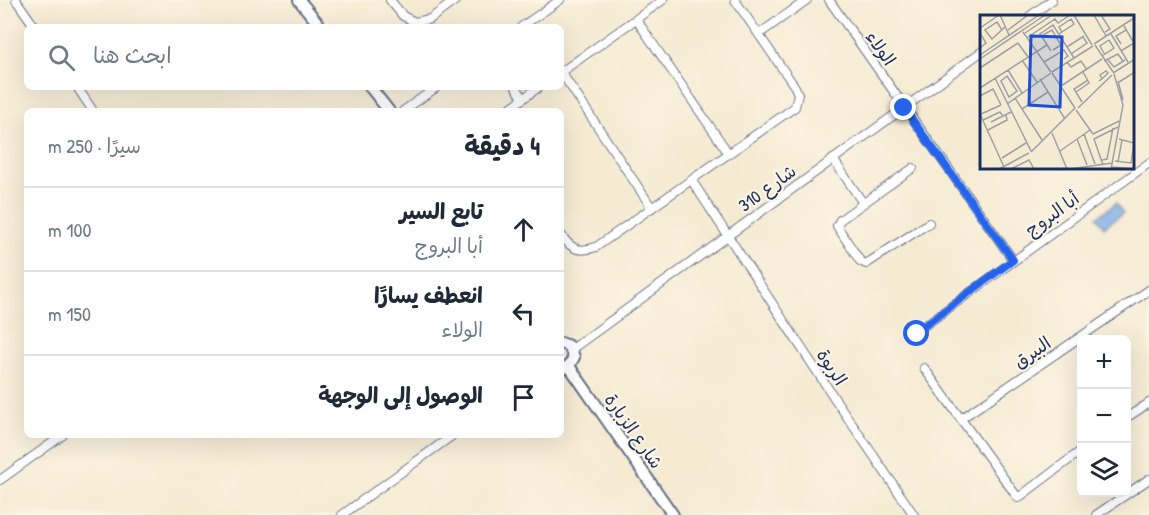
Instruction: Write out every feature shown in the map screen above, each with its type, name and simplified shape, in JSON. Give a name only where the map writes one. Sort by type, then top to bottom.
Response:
[{"type":"street","points":[[16,0],[33,24]]},
{"type":"street","points":[[299,0],[319,24]]},
{"type":"street","points":[[390,0],[403,16],[415,22],[430,19],[456,0]]},
{"type":"street","points":[[525,24],[560,0]]},
{"type":"street","points":[[564,70],[663,0]]},
{"type":"street","points":[[564,239],[569,246],[582,251],[596,247],[788,113],[797,100],[795,87],[735,0]]},
{"type":"street","points":[[759,34],[807,0]]},
{"type":"street","name":"الولاء","points":[[828,0],[1013,260]]},
{"type":"street","points":[[1031,15],[1052,0]]},
{"type":"street","points":[[636,20],[729,154]]},
{"type":"street","name":"شارع 310","points":[[572,349],[980,53]]},
{"type":"street","points":[[564,76],[652,208]]},
{"type":"street","points":[[79,90],[91,108]]},
{"type":"street","points":[[372,90],[387,108]]},
{"type":"street","points":[[407,108],[433,90]]},
{"type":"street","points":[[518,90],[523,98]]},
{"type":"street","points":[[510,108],[535,90]]},
{"type":"street","points":[[833,159],[863,203]]},
{"type":"street","name":"أبا البروج","points":[[917,334],[924,326],[1013,260],[1149,163]]},
{"type":"street","points":[[913,168],[840,220],[837,226],[862,264],[869,263],[929,222]]},
{"type":"street","name":"الربوة","points":[[692,181],[914,515]]},
{"type":"street","name":"البيرق","points":[[962,418],[1149,290]]},
{"type":"street","points":[[564,345],[572,349],[574,357],[565,368]]},
{"type":"street","name":"شارع الزبارة","points":[[565,368],[673,515]]},
{"type":"street","points":[[924,368],[1018,498],[1077,454]]},
{"type":"street","points":[[1131,415],[1149,403]]},
{"type":"street","points":[[0,480],[59,438]]},
{"type":"street","points":[[342,515],[449,438]]},
{"type":"street","points":[[1096,515],[1149,479]]},
{"type":"water","points":[[1116,203],[1123,213],[1104,227],[1097,217]]},
{"type":"route","points":[[904,108],[1013,260],[924,326],[917,334]]}]
